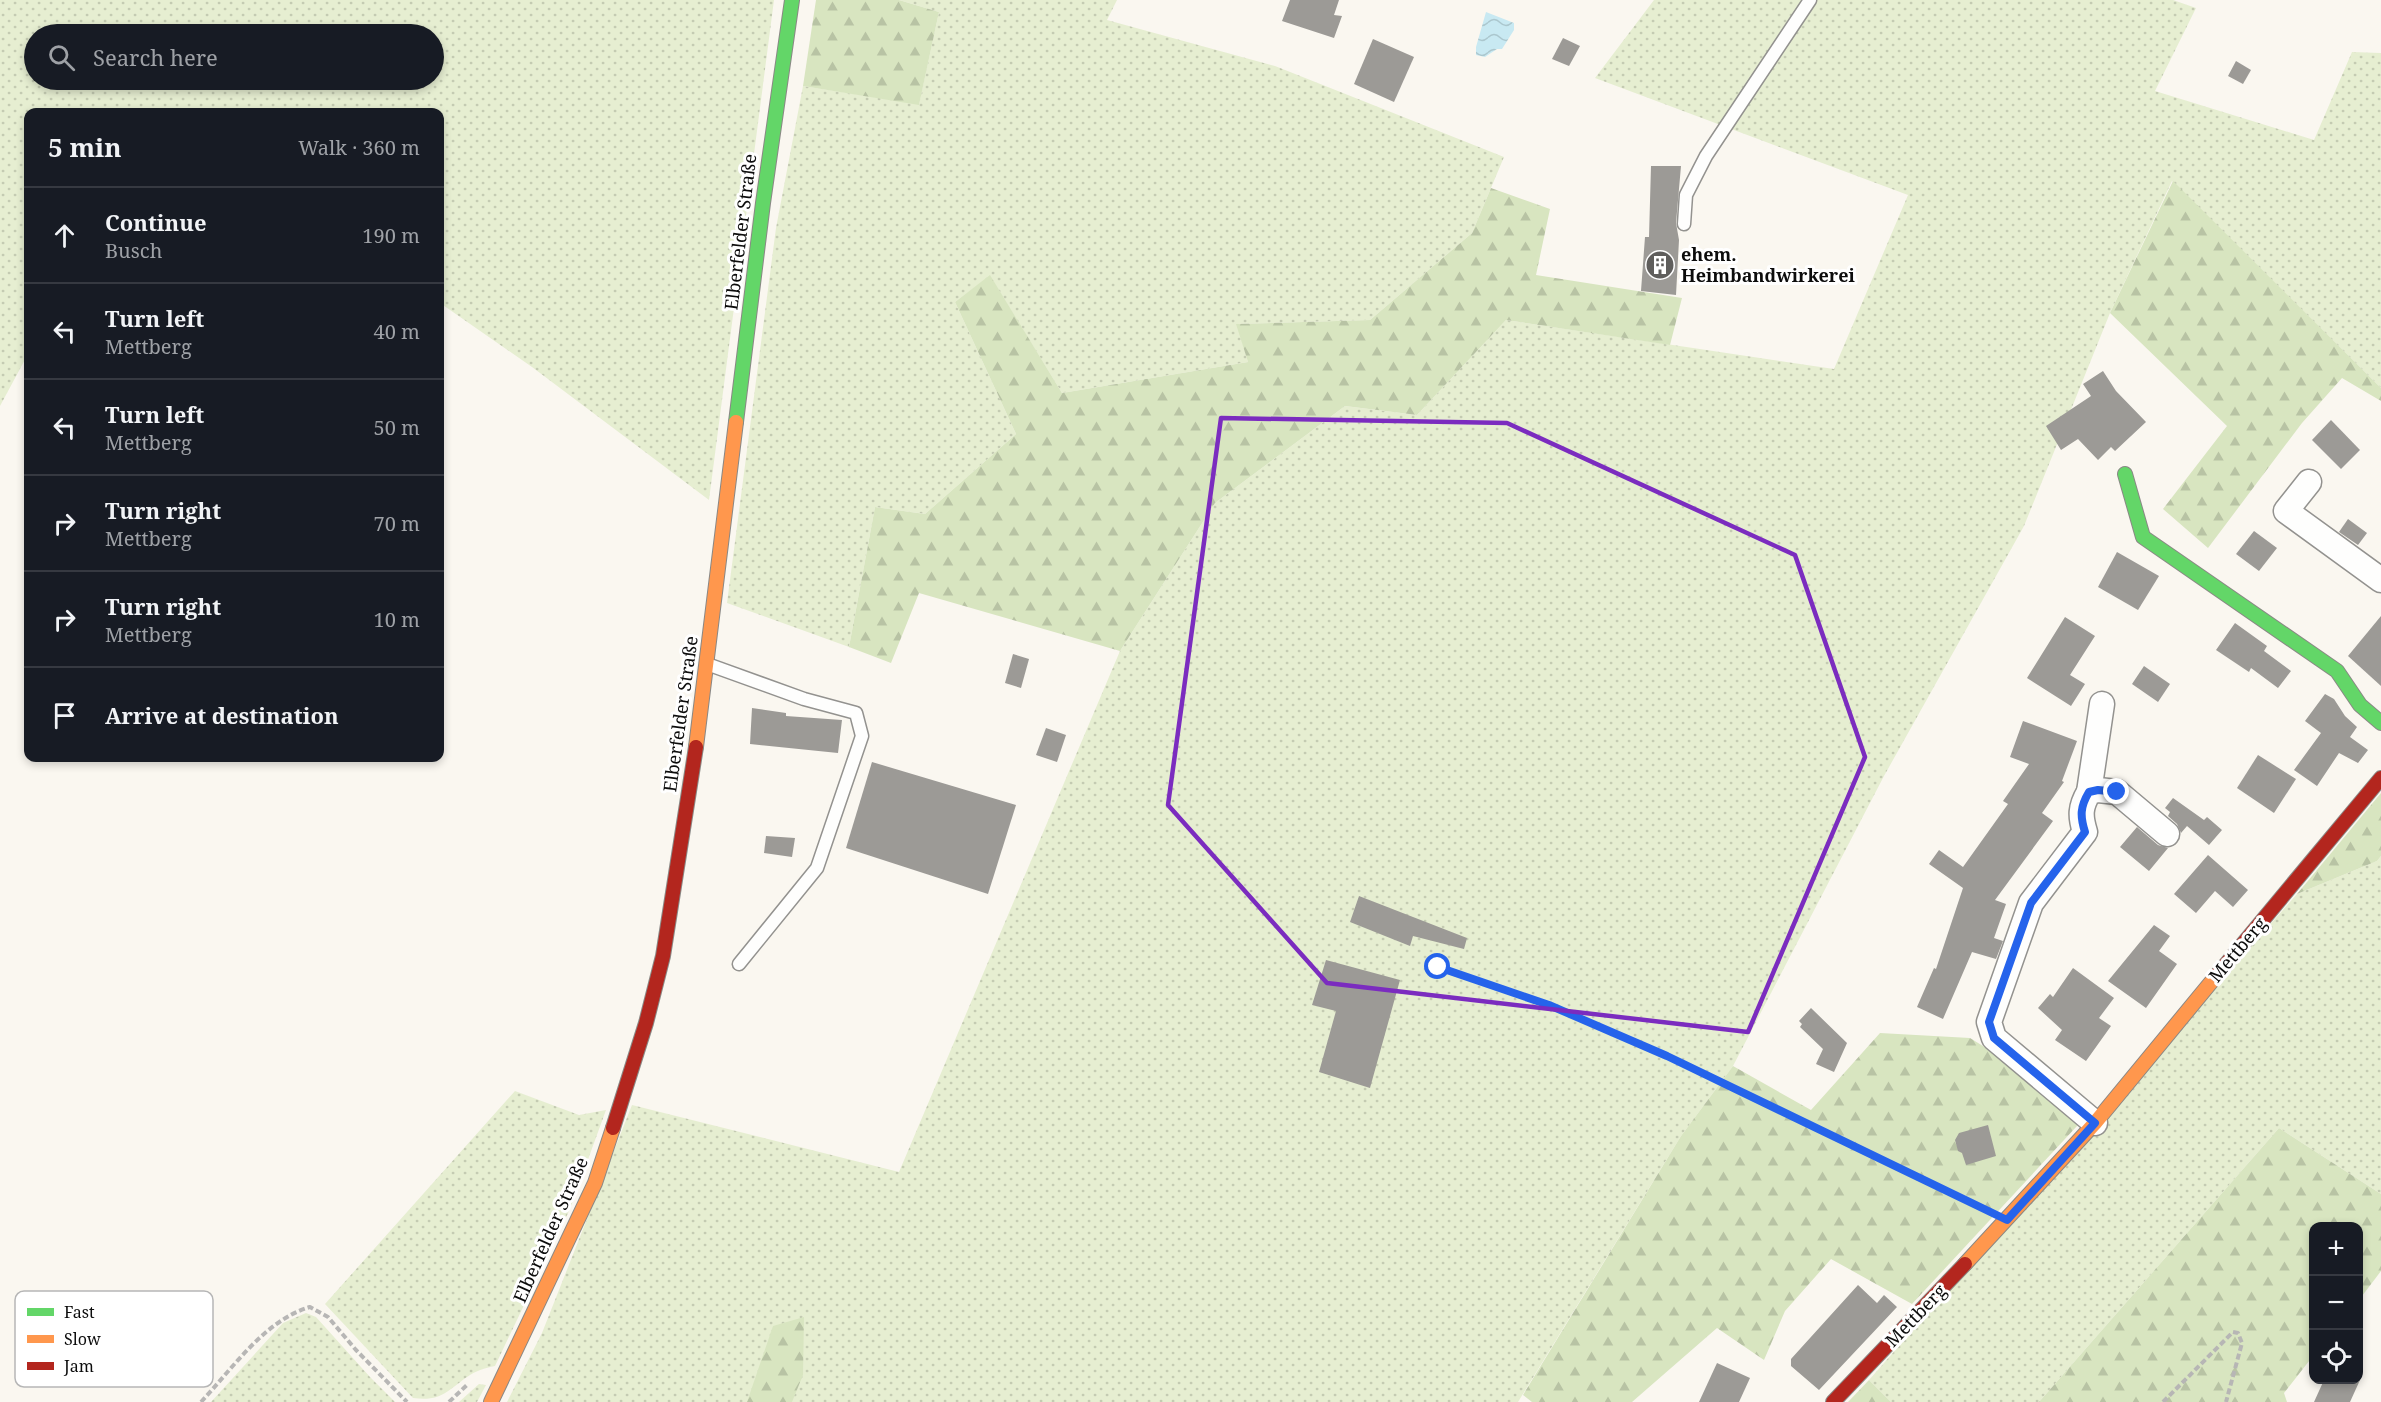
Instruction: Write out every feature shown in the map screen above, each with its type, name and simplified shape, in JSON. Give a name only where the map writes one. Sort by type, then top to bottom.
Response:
[{"type":"main road","name":"Elberfelder Straße","points":[[491,1402],[595,1183],[646,1023],[663,956],[696,746],[763,203],[792,0]]},
{"type":"main road","points":[[2125,474],[2143,537],[2337,671],[2360,705],[2381,723]]},
{"type":"main road","name":"Mettberg","points":[[1833,1402],[2007,1220],[2095,1123],[2381,778]]},
{"type":"street","points":[[2310,482],[2286,511],[2381,580]]},
{"type":"street","points":[[2095,1123],[1994,1038],[1989,1022],[2031,903],[2085,832],[2080,818],[2082,804],[2089,792],[2102,704]]},
{"type":"street","points":[[2089,792],[2098,790],[2117,792],[2167,834]]},
{"type":"lane","points":[[1684,224],[1686,195],[1706,156],[1810,0]]},
{"type":"lane","points":[[706,664],[804,699],[856,713],[862,736],[817,868],[739,964]]},
{"type":"path","points":[[1438,967],[1549,1005],[1667,1056],[2007,1220]]},
{"type":"path","points":[[201,1402],[263,1336],[293,1312],[310,1307],[328,1317],[356,1350],[407,1402]]},
{"type":"path","points":[[2163,1402],[2233,1332],[2238,1333],[2242,1343],[2226,1402]]},
{"type":"highlighted area","points":[[1221,418],[1507,423],[1795,555],[1865,757],[1748,1032],[1327,983],[1168,805]]},
{"type":"green space","points":[[0,0],[774,0],[709,500],[532,367],[444,306],[444,108],[24,108],[24,361],[0,406]]},
{"type":"green space","points":[[816,0],[899,0],[939,12],[919,105],[803,86]]},
{"type":"green space","points":[[899,0],[1117,0],[1107,20],[1275,66],[1504,157],[1472,233],[1370,320],[1237,324],[1248,362],[1062,393],[990,276],[955,302],[1016,434],[925,514],[875,507],[849,647],[727,603],[776,228],[803,86],[919,104],[939,12]]},
{"type":"green space","points":[[1654,0],[2173,0],[2196,8],[2155,91],[2314,140],[2352,52],[2381,53],[2381,388],[2172,181],[2110,313],[2024,526],[1884,776],[1733,1066],[1681,1136],[1518,1402],[507,1402],[542,1333],[632,1105],[899,1172],[1120,651],[1215,503],[1345,406],[1417,415],[1506,320],[1834,369],[1908,195],[1595,78]]},
{"type":"green space","points":[[2173,181],[2381,388],[2381,401],[2342,378],[2302,423],[2208,548],[2163,509],[2227,426],[2110,313]]},
{"type":"green space","points":[[1491,188],[1550,209],[1536,275],[1682,298],[1670,345],[1506,320],[1417,415],[1345,406],[1215,503],[1120,651],[919,593],[891,663],[849,647],[875,507],[925,514],[1016,434],[955,302],[990,275],[1062,393],[1248,362],[1236,324],[1370,320],[1472,233]]},
{"type":"green space","points":[[2381,793],[2381,856],[2377,861],[2297,894]]},
{"type":"green space","points":[[2381,856],[2381,1194],[2279,1128],[2039,1402],[1891,1402],[1869,1380],[2297,894],[2377,861]]},
{"type":"green space","points":[[1880,1033],[1970,1038],[2090,1112],[1912,1304],[1831,1259],[1785,1311],[1764,1360],[1717,1328],[1632,1402],[1532,1402],[1523,1395],[1681,1136],[1733,1066],[1811,1110]]},
{"type":"green space","points":[[515,1091],[579,1115],[606,1110],[570,1209],[495,1366],[473,1373],[438,1397],[413,1398],[325,1304]]},
{"type":"green space","points":[[2279,1128],[2381,1194],[2381,1271],[2363,1295],[2363,1222],[2309,1222],[2309,1361],[2284,1393],[2287,1402],[2039,1402]]},
{"type":"green space","points":[[306,1313],[316,1317],[395,1402],[211,1402],[283,1323]]},
{"type":"green space","points":[[804,1317],[803,1375],[792,1402],[747,1402],[773,1326]]},
{"type":"green space","points":[[1869,1380],[1891,1402],[1848,1402]]},
{"type":"green space","points":[[479,1384],[486,1385],[477,1402],[459,1402]]},
{"type":"water","points":[[1486,12],[1514,23],[1514,30],[1502,49],[1497,49],[1485,57],[1476,55],[1476,47]]},
{"type":"building","points":[[1290,0],[1339,0],[1334,15],[1342,16],[1334,38],[1282,21]]},
{"type":"building","points":[[1563,38],[1580,46],[1569,66],[1552,59]]},
{"type":"building","points":[[1373,39],[1414,57],[1394,102],[1354,84]]},
{"type":"building","points":[[2236,61],[2251,70],[2243,84],[2228,76]]},
{"type":"building","points":[[1651,166],[1681,166],[1676,223],[1679,240],[1676,295],[1641,291],[1645,237],[1649,237]]},
{"type":"building","points":[[2103,371],[2116,391],[2146,422],[2115,451],[2111,447],[2098,460],[2078,439],[2061,450],[2046,426],[2091,396],[2083,384]]},
{"type":"building","points":[[2331,420],[2360,450],[2341,469],[2312,440]]},
{"type":"building","points":[[2348,519],[2367,533],[2358,545],[2339,532]]},
{"type":"building","points":[[2254,531],[2277,548],[2259,571],[2236,554]]},
{"type":"building","points":[[2117,552],[2159,576],[2138,610],[2098,587]]},
{"type":"building","points":[[2381,616],[2381,686],[2348,656]]},
{"type":"building","points":[[2065,617],[2095,636],[2070,675],[2085,684],[2071,706],[2027,678]]},
{"type":"building","points":[[2235,623],[2267,646],[2264,651],[2291,671],[2278,688],[2251,668],[2249,672],[2216,650]]},
{"type":"building","points":[[1013,654],[1029,659],[1021,688],[1005,683]]},
{"type":"building","points":[[2144,666],[2170,684],[2158,702],[2132,684]]},
{"type":"building","points":[[2325,694],[2334,699],[2345,716],[2357,727],[2350,737],[2368,750],[2358,763],[2339,753],[2317,786],[2294,770],[2321,733],[2305,721]]},
{"type":"building","points":[[752,708],[786,713],[786,716],[842,720],[838,753],[750,744]]},
{"type":"building","points":[[2023,721],[2077,741],[2062,781],[2064,782],[2042,813],[2053,821],[1995,900],[2006,904],[1994,938],[2003,941],[1996,959],[1972,952],[1943,1019],[1917,1007],[1934,968],[1936,969],[1963,888],[1929,864],[1939,850],[1963,867],[2008,804],[2003,801],[2029,764],[2010,757]]},
{"type":"building","points":[[1046,728],[1066,735],[1057,762],[1036,755]]},
{"type":"building","points":[[2258,755],[2296,779],[2274,813],[2237,788]]},
{"type":"building","points":[[872,762],[1016,805],[988,894],[846,848]]},
{"type":"building","points":[[2173,798],[2204,820],[2207,817],[2222,830],[2209,845],[2187,826],[2181,833],[2177,824],[2168,816],[2170,812],[2165,808]]},
{"type":"building","points":[[2137,827],[2158,845],[2168,848],[2149,871],[2120,847]]},
{"type":"building","points":[[766,836],[795,838],[792,857],[764,853]]},
{"type":"building","points":[[2208,855],[2248,890],[2233,907],[2215,891],[2196,913],[2174,894]]},
{"type":"building","points":[[1359,896],[1467,938],[1464,949],[1413,936],[1410,946],[1350,922]]},
{"type":"building","points":[[2154,925],[2170,936],[2159,951],[2177,964],[2146,1008],[2108,981]]},
{"type":"building","points":[[1326,960],[1400,980],[1370,1088],[1319,1072],[1336,1011],[1312,1005]]},
{"type":"building","points":[[2073,968],[2114,998],[2099,1018],[2111,1026],[2086,1061],[2055,1040],[2062,1030],[2038,1008],[2050,994],[2053,997]]},
{"type":"building","points":[[1811,1008],[1847,1043],[1834,1072],[1816,1064],[1823,1049],[1800,1027],[1802,1024],[1799,1021]]},
{"type":"building","points":[[1988,1125],[1996,1156],[1966,1165],[1955,1140],[1959,1133]]},
{"type":"building","points":[[1858,1285],[1877,1303],[1884,1295],[1897,1307],[1819,1390],[1791,1366],[1791,1359]]},
{"type":"building","points":[[1717,1363],[1750,1378],[1739,1402],[1699,1402]]},
{"type":"building","points":[[2322,1384],[2358,1384],[2350,1402],[2314,1402]]},
{"type":"traffic: fast","points":[[736,422],[763,203],[792,0]]},
{"type":"traffic: fast","points":[[2125,474],[2143,537],[2337,671],[2360,705],[2381,723]]},
{"type":"traffic: slow","points":[[696,747],[736,422]]},
{"type":"traffic: slow","points":[[1965,1264],[2095,1123],[2217,975]]},
{"type":"traffic: slow","points":[[491,1402],[595,1183],[613,1128]]},
{"type":"traffic: jam","points":[[613,1128],[646,1023],[663,956],[696,747]]},
{"type":"traffic: jam","points":[[2217,975],[2381,778]]},
{"type":"traffic: jam","points":[[1833,1402],[1965,1264]]},
{"type":"place","name":"ehem. Heimbandwirkerei","points":[[1660,265]]},
{"type":"route","points":[[1438,967],[1549,1005],[1667,1056],[2007,1220],[2095,1123],[1994,1038],[1989,1022],[2031,903],[2085,832],[2080,818],[2082,804],[2089,792],[2098,790],[2117,792]]}]
